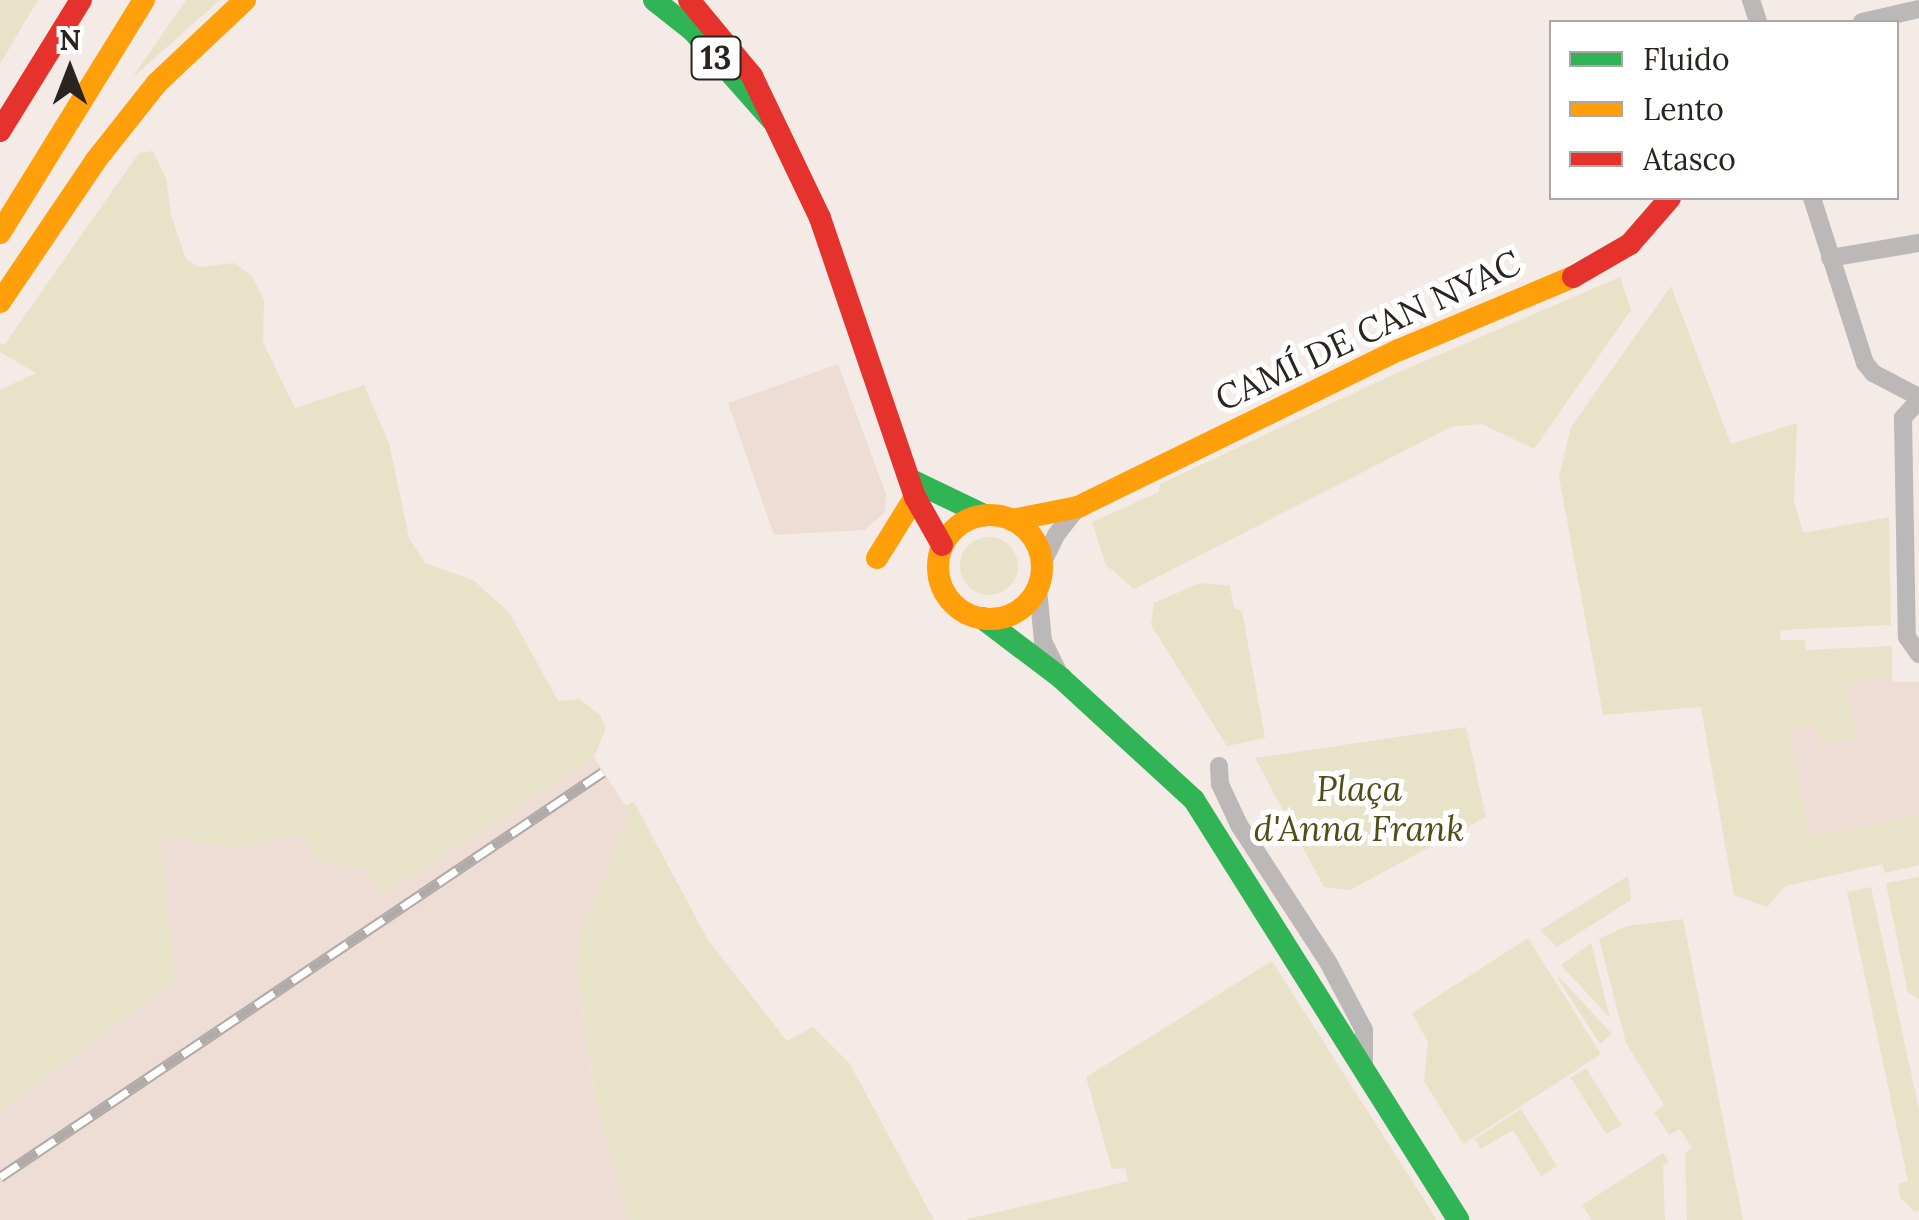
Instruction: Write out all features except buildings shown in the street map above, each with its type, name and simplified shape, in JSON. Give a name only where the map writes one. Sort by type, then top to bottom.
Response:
[{"type":"main road","points":[[0,131],[81,0]]},
{"type":"main road","points":[[0,232],[144,0]]},
{"type":"main road","points":[[0,302],[96,160],[157,83],[208,29],[245,0]]},
{"type":"main road","name":"13","points":[[654,0],[692,30],[772,120]]},
{"type":"main road","points":[[689,0],[742,62],[820,218],[880,404],[914,489],[942,545]]},
{"type":"main road","name":"CAMÍ DE CAN NYAC","points":[[1012,520],[1078,507],[1399,350],[1587,270],[1630,244],[1668,200]]},
{"type":"main road","points":[[914,489],[1012,520],[1032,536],[1042,564],[1038,589],[1015,611],[982,618]]},
{"type":"main road","points":[[877,558],[914,489]]},
{"type":"main road","points":[[984,514],[960,523],[942,545],[938,571],[948,598],[960,609],[982,618],[1061,678],[1194,800],[1458,1220]]},
{"type":"street","points":[[1871,20],[1919,9]]},
{"type":"street","points":[[1813,200],[1865,362],[1873,374],[1919,398],[1903,418],[1904,486],[1912,534],[1907,637],[1916,653]]},
{"type":"street","points":[[1830,258],[1919,243]]},
{"type":"street","name":"CAMÍ DE CAN NYAC","points":[[1042,564],[1056,535],[1078,507]]},
{"type":"street","points":[[1038,589],[1043,641],[1061,678]]},
{"type":"street","points":[[1194,800],[1220,775],[1229,805],[1274,883],[1328,962],[1364,1030],[1364,1070]]},
{"type":"street","points":[[1210,822],[1229,805]]},
{"type":"shaded area","points":[[838,364],[886,494],[885,512],[865,530],[774,535],[728,403]]},
{"type":"shaded area","points":[[1892,676],[1893,682],[1919,682],[1919,856],[1785,886],[1767,907],[1734,895],[1701,706]]},
{"type":"shaded area","points":[[594,757],[631,814],[579,936],[578,975],[594,1091],[629,1220],[0,1220],[0,1112],[175,981],[159,836],[236,847],[301,834],[321,863],[366,869],[384,893]]},
{"type":"green space","points":[[0,0],[38,0],[0,64]]},
{"type":"green space","points":[[186,0],[220,0],[132,78]]},
{"type":"green space","points":[[153,151],[166,178],[171,215],[186,259],[199,267],[234,263],[252,276],[264,300],[263,342],[295,408],[364,385],[389,443],[409,538],[425,563],[473,580],[509,612],[558,701],[579,699],[600,715],[606,728],[594,757],[383,894],[366,869],[321,863],[301,834],[236,848],[160,836],[175,981],[0,1112],[0,390],[36,373],[0,352],[0,343],[4,345],[139,153]]},
{"type":"green space","points":[[1620,277],[1631,310],[1534,449],[1482,424],[1451,427],[1134,589],[1106,565],[1092,522],[1159,492],[1160,484],[1390,376]]},
{"type":"green space","points":[[1671,286],[1731,444],[1797,423],[1794,502],[1803,533],[1889,517],[1891,625],[1781,630],[1780,640],[1805,640],[1806,650],[1892,646],[1892,676],[1845,684],[1856,738],[1821,745],[1816,724],[1788,730],[1810,837],[1919,815],[1919,865],[1885,873],[1882,864],[1785,886],[1767,907],[1734,895],[1701,707],[1603,715],[1559,477],[1571,427]]},
{"type":"green space","points":[[989,537],[1010,545],[1018,566],[1010,587],[989,595],[968,587],[960,566],[968,545]]},
{"type":"green space","points":[[1200,583],[1230,586],[1234,608],[1242,611],[1265,738],[1227,746],[1151,625],[1154,603]]},
{"type":"green space","name":"Plaça d'Anna Frank","points":[[1466,727],[1486,817],[1350,890],[1324,887],[1255,758]]},
{"type":"green space","points":[[634,802],[708,940],[787,1041],[813,1027],[850,1064],[934,1220],[629,1220],[594,1091],[578,975],[579,936],[631,814],[625,806]]},
{"type":"green space","points":[[1628,876],[1631,900],[1557,947],[1540,930]]},
{"type":"green space","points":[[1919,877],[1919,999],[1908,993],[1886,883]]},
{"type":"green space","points":[[1871,887],[1919,1110],[1919,1211],[1915,1212],[1900,1198],[1898,1184],[1908,1181],[1847,892]]},
{"type":"green space","points":[[1683,919],[1743,1220],[1687,1220],[1685,1153],[1692,1148],[1680,1129],[1669,1135],[1654,1112],[1664,1105],[1626,1043],[1599,939],[1626,926]]},
{"type":"green space","points":[[1528,938],[1601,1054],[1463,1144],[1424,1081],[1428,1042],[1412,1013]]},
{"type":"green space","points":[[1591,943],[1610,1018],[1561,965]]},
{"type":"green space","points":[[1272,961],[1437,1220],[964,1220],[1128,1181],[1125,1168],[1112,1169],[1086,1077]]},
{"type":"green space","points":[[1558,979],[1612,1034],[1600,1044]]},
{"type":"green space","points":[[1586,1068],[1622,1125],[1606,1134],[1571,1078]]},
{"type":"green space","points":[[1521,1109],[1557,1166],[1541,1176],[1513,1130],[1481,1149],[1475,1139]]},
{"type":"green space","points":[[1663,1153],[1669,1162],[1663,1166],[1665,1220],[1592,1220],[1582,1205]]},
{"type":"railway","points":[[0,1177],[603,772]]},
{"type":"traffic: fast","points":[[654,0],[692,30],[772,120]]},
{"type":"traffic: fast","points":[[913,481],[984,515]]},
{"type":"traffic: fast","points":[[982,618],[1061,678],[1194,800],[1458,1220]]},
{"type":"traffic: slow","points":[[0,233],[144,0]]},
{"type":"traffic: slow","points":[[0,302],[96,160],[157,83],[245,0]]},
{"type":"traffic: slow","points":[[1012,520],[1078,507],[1399,350],[1573,277]]},
{"type":"traffic: slow","points":[[877,558],[915,497]]},
{"type":"traffic: slow","points":[[990,515],[1010,519],[1027,530],[1038,547],[1042,567],[1038,587],[1027,604],[1010,615],[990,619],[970,615],[953,604],[942,587],[938,567],[942,547],[953,530],[970,519],[990,515]]},
{"type":"traffic: jam","points":[[0,131],[81,0]]},
{"type":"traffic: jam","points":[[689,0],[752,76],[820,218],[915,497],[942,545]]},
{"type":"traffic: jam","points":[[1573,277],[1630,244],[1668,200]]}]
